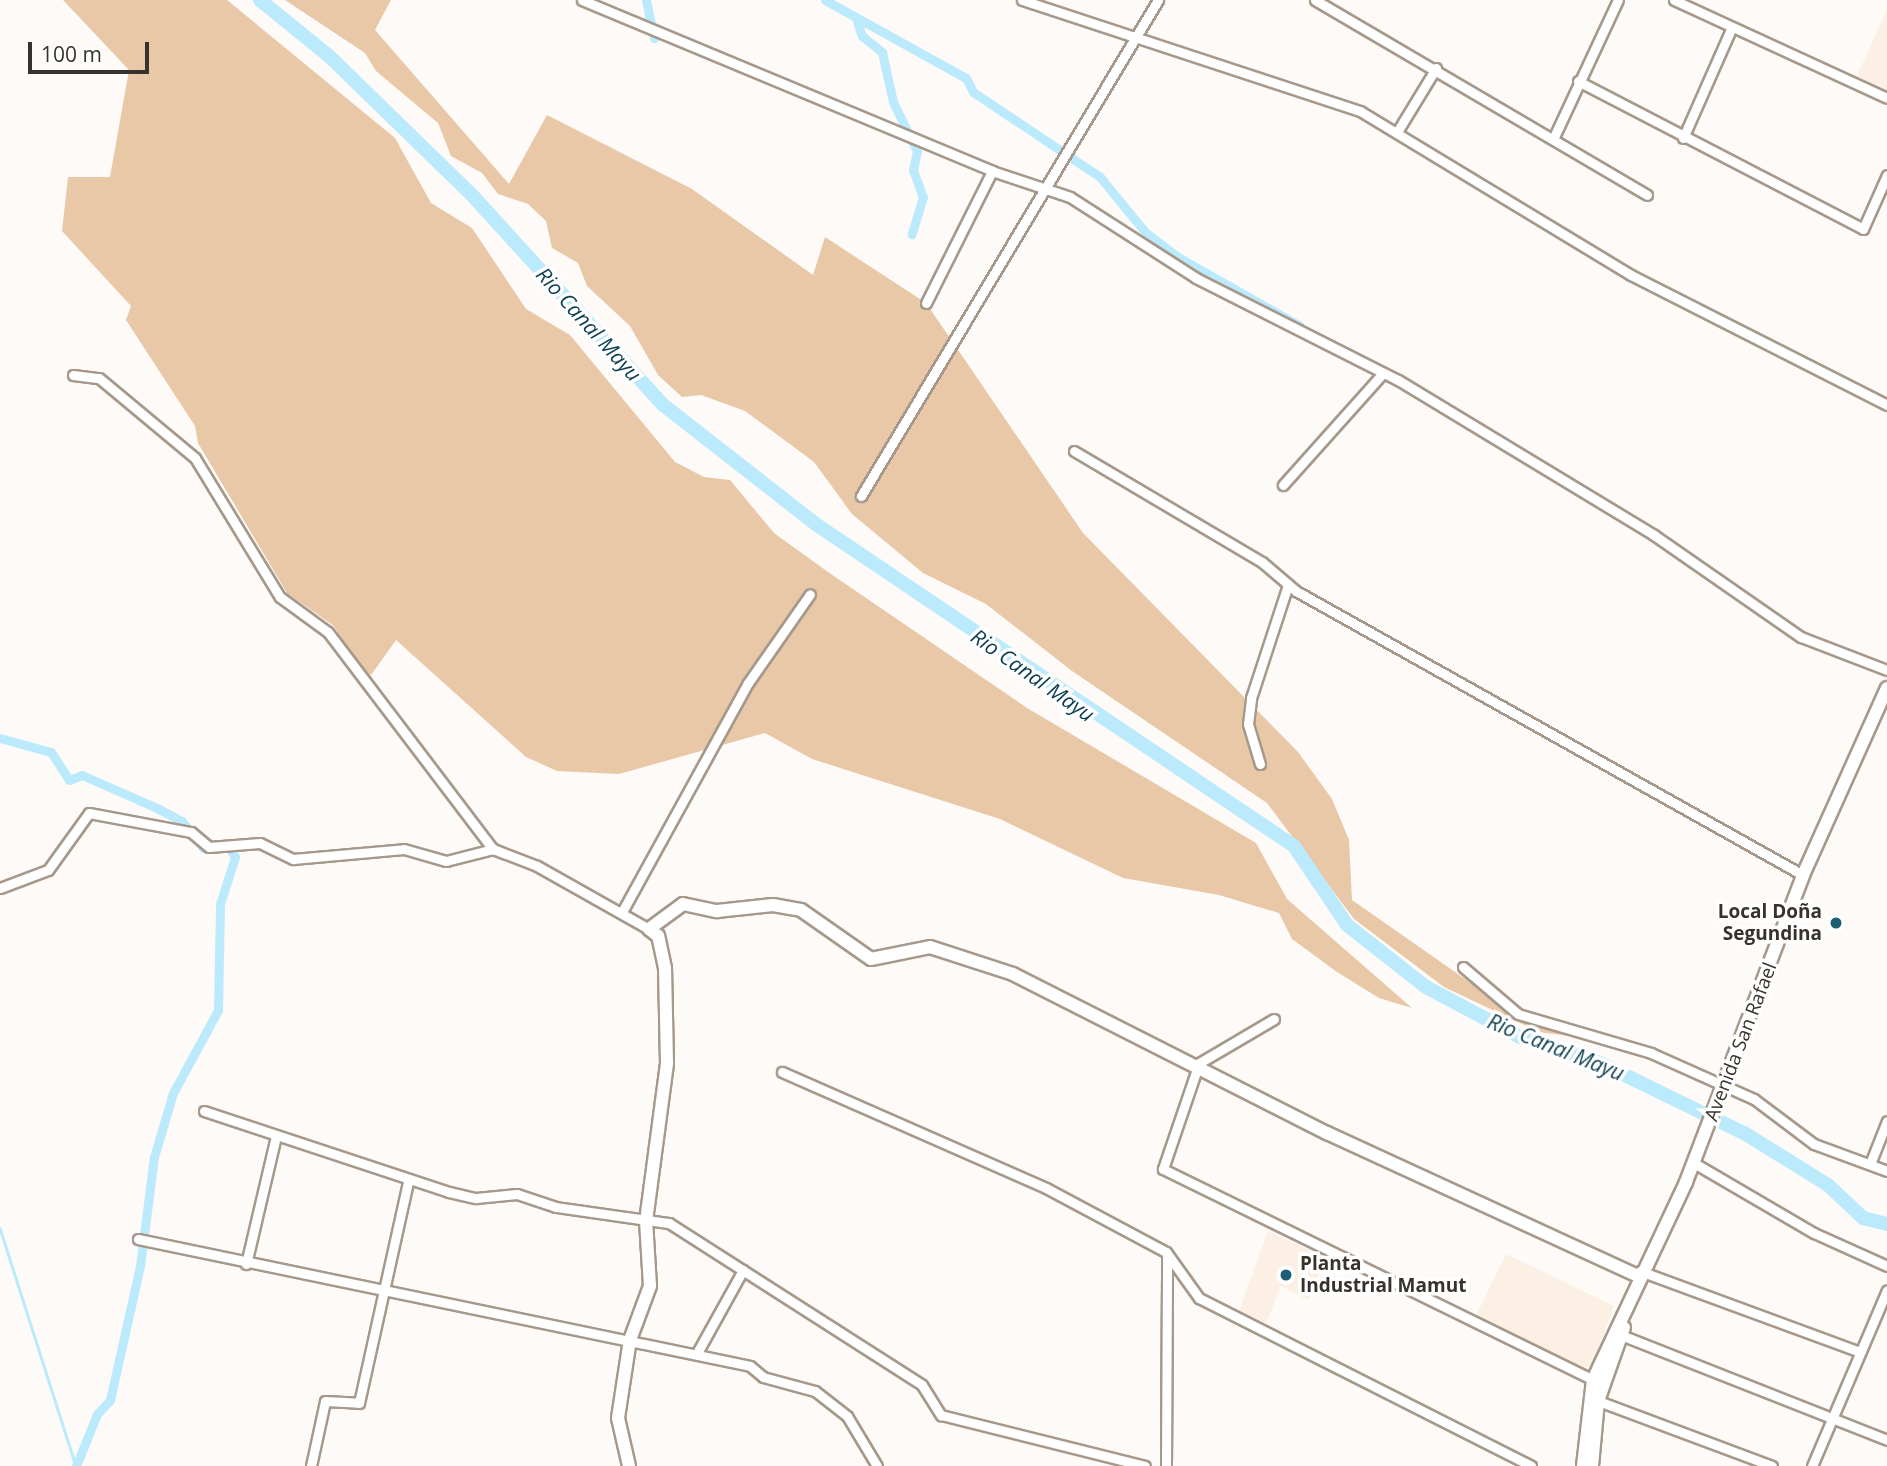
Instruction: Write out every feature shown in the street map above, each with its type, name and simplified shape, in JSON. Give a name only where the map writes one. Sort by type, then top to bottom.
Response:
[{"type":"street","points":[[582,0],[992,171],[1043,187],[1108,218],[1196,278],[1383,373],[1654,535],[1801,637],[1887,670]]},
{"type":"street","points":[[1022,0],[1360,111],[1631,275],[1887,405]]},
{"type":"street","points":[[861,496],[1043,187],[1140,37],[1157,0]]},
{"type":"street","points":[[1315,0],[1554,136],[1647,195]]},
{"type":"street","points":[[1554,136],[1618,0]]},
{"type":"street","points":[[1674,0],[1887,98]]},
{"type":"street","points":[[1683,138],[1731,27]]},
{"type":"street","points":[[1396,132],[1436,68]]},
{"type":"street","points":[[1578,81],[1683,138],[1863,229],[1887,175]]},
{"type":"street","points":[[926,303],[992,171]]},
{"type":"street","points":[[1283,485],[1383,373]]},
{"type":"street","points":[[73,375],[99,378],[195,458],[280,597],[328,632],[493,849],[622,912],[659,936],[665,968],[667,1063],[646,1221],[650,1286],[630,1340],[618,1418],[629,1466]]},
{"type":"street","points":[[1074,451],[1262,562],[1289,585],[1804,875]]},
{"type":"street","points":[[1260,764],[1248,724],[1251,698],[1289,585]]},
{"type":"street","points":[[622,912],[748,684],[810,594]]},
{"type":"street","name":"Avenida San Rafael","points":[[1591,1466],[1593,1380],[1639,1273],[1694,1163],[1804,875],[1887,688]]},
{"type":"street","points":[[0,888],[48,870],[89,813],[191,832],[209,847],[260,843],[293,859],[404,849],[446,861],[493,849]]},
{"type":"street","points":[[649,929],[683,904],[717,911],[773,905],[801,910],[847,949],[871,959],[930,947],[1013,974],[1199,1063],[1327,1133],[1639,1273],[1858,1351]]},
{"type":"street","points":[[1463,967],[1518,1014],[1651,1054],[1724,1089],[1761,1103],[1814,1144],[1887,1171]]},
{"type":"street","points":[[1274,1019],[1199,1063],[1163,1169],[1593,1380]]},
{"type":"street","points":[[782,1072],[1046,1188],[1167,1253],[1199,1297],[1531,1466]]},
{"type":"street","points":[[204,1111],[408,1182],[476,1198],[517,1194],[556,1207],[669,1223],[922,1385],[941,1415],[1145,1466]]},
{"type":"street","points":[[1870,1164],[1887,1121]]},
{"type":"street","points":[[246,1264],[276,1136]]},
{"type":"street","points":[[1694,1163],[1814,1233],[1887,1266]]},
{"type":"street","points":[[311,1466],[325,1401],[359,1403],[408,1182]]},
{"type":"street","points":[[138,1239],[383,1293],[697,1353],[815,1391],[848,1416],[877,1466]]},
{"type":"street","points":[[1166,1466],[1167,1253]]},
{"type":"street","points":[[697,1353],[743,1270]]},
{"type":"street","name":"Avenida San Rafael","points":[[1583,1466],[1593,1399],[1621,1335],[1639,1273]]},
{"type":"street","points":[[1812,1466],[1832,1422],[1858,1351],[1887,1290]]},
{"type":"street","points":[[1621,1335],[1832,1422],[1887,1440]]},
{"type":"street","points":[[1593,1399],[1772,1466]]},
{"type":"shaded area","points":[[63,0],[227,0],[395,138],[431,203],[472,228],[526,309],[570,335],[675,462],[704,477],[730,480],[774,533],[828,572],[1027,708],[1256,843],[1287,899],[1412,1008],[1379,998],[1337,972],[1292,939],[1279,913],[1219,895],[1123,878],[1000,819],[812,759],[765,733],[619,774],[557,771],[526,757],[396,640],[371,675],[356,663],[334,626],[287,593],[198,443],[195,426],[126,320],[131,306],[62,231],[68,177],[110,177],[129,70]]},
{"type":"shaded area","points":[[285,0],[391,0],[375,30],[509,184],[547,115],[692,189],[813,275],[825,237],[926,303],[1083,533],[1298,752],[1332,799],[1349,840],[1352,900],[1508,1009],[1586,1038],[1539,1032],[1444,987],[1354,919],[1267,803],[1072,671],[986,604],[923,573],[852,514],[814,462],[745,411],[701,395],[682,397],[658,375],[630,326],[587,286],[578,263],[552,248],[546,221],[528,204],[498,194],[482,173],[451,156],[438,123],[376,71],[365,53]]},
{"type":"shaded area","points":[[1887,9],[1887,91],[1857,76]]},
{"type":"shaded area","name":"Planta Industrial Mamut","points":[[1268,1231],[1326,1258],[1308,1300],[1281,1286],[1266,1323],[1239,1311]]},
{"type":"shaded area","points":[[1506,1254],[1614,1306],[1592,1366],[1582,1368],[1476,1316]]},
{"type":"waterway","name":"Rio Canal Mayu","points":[[260,0],[329,56],[472,195],[662,404],[817,525],[1294,846],[1347,925],[1426,987],[1520,1037],[1594,1060],[1744,1133],[1828,1185],[1863,1218],[1887,1224]]},
{"type":"waterway","points":[[646,0],[654,38]]},
{"type":"waterway","points":[[825,0],[966,78],[973,92],[1100,177],[1145,232],[1178,257],[1300,326]]},
{"type":"waterway","points":[[856,18],[862,36],[882,52],[893,102],[917,151],[913,170],[923,197],[912,234]]},
{"type":"waterway","points":[[0,738],[51,752],[69,780],[82,775],[182,821],[203,848],[234,847]]},
{"type":"waterway","points":[[76,1466],[97,1414],[110,1400],[140,1266],[154,1157],[173,1093],[218,1010],[220,904],[235,857],[230,849]]},
{"type":"waterway","points":[[0,1228],[76,1466]]},
{"type":"place","name":"Local Doña Segundina","points":[[1836,923]]},
{"type":"place","name":"Planta Industrial Mamut","points":[[1286,1275]]}]
